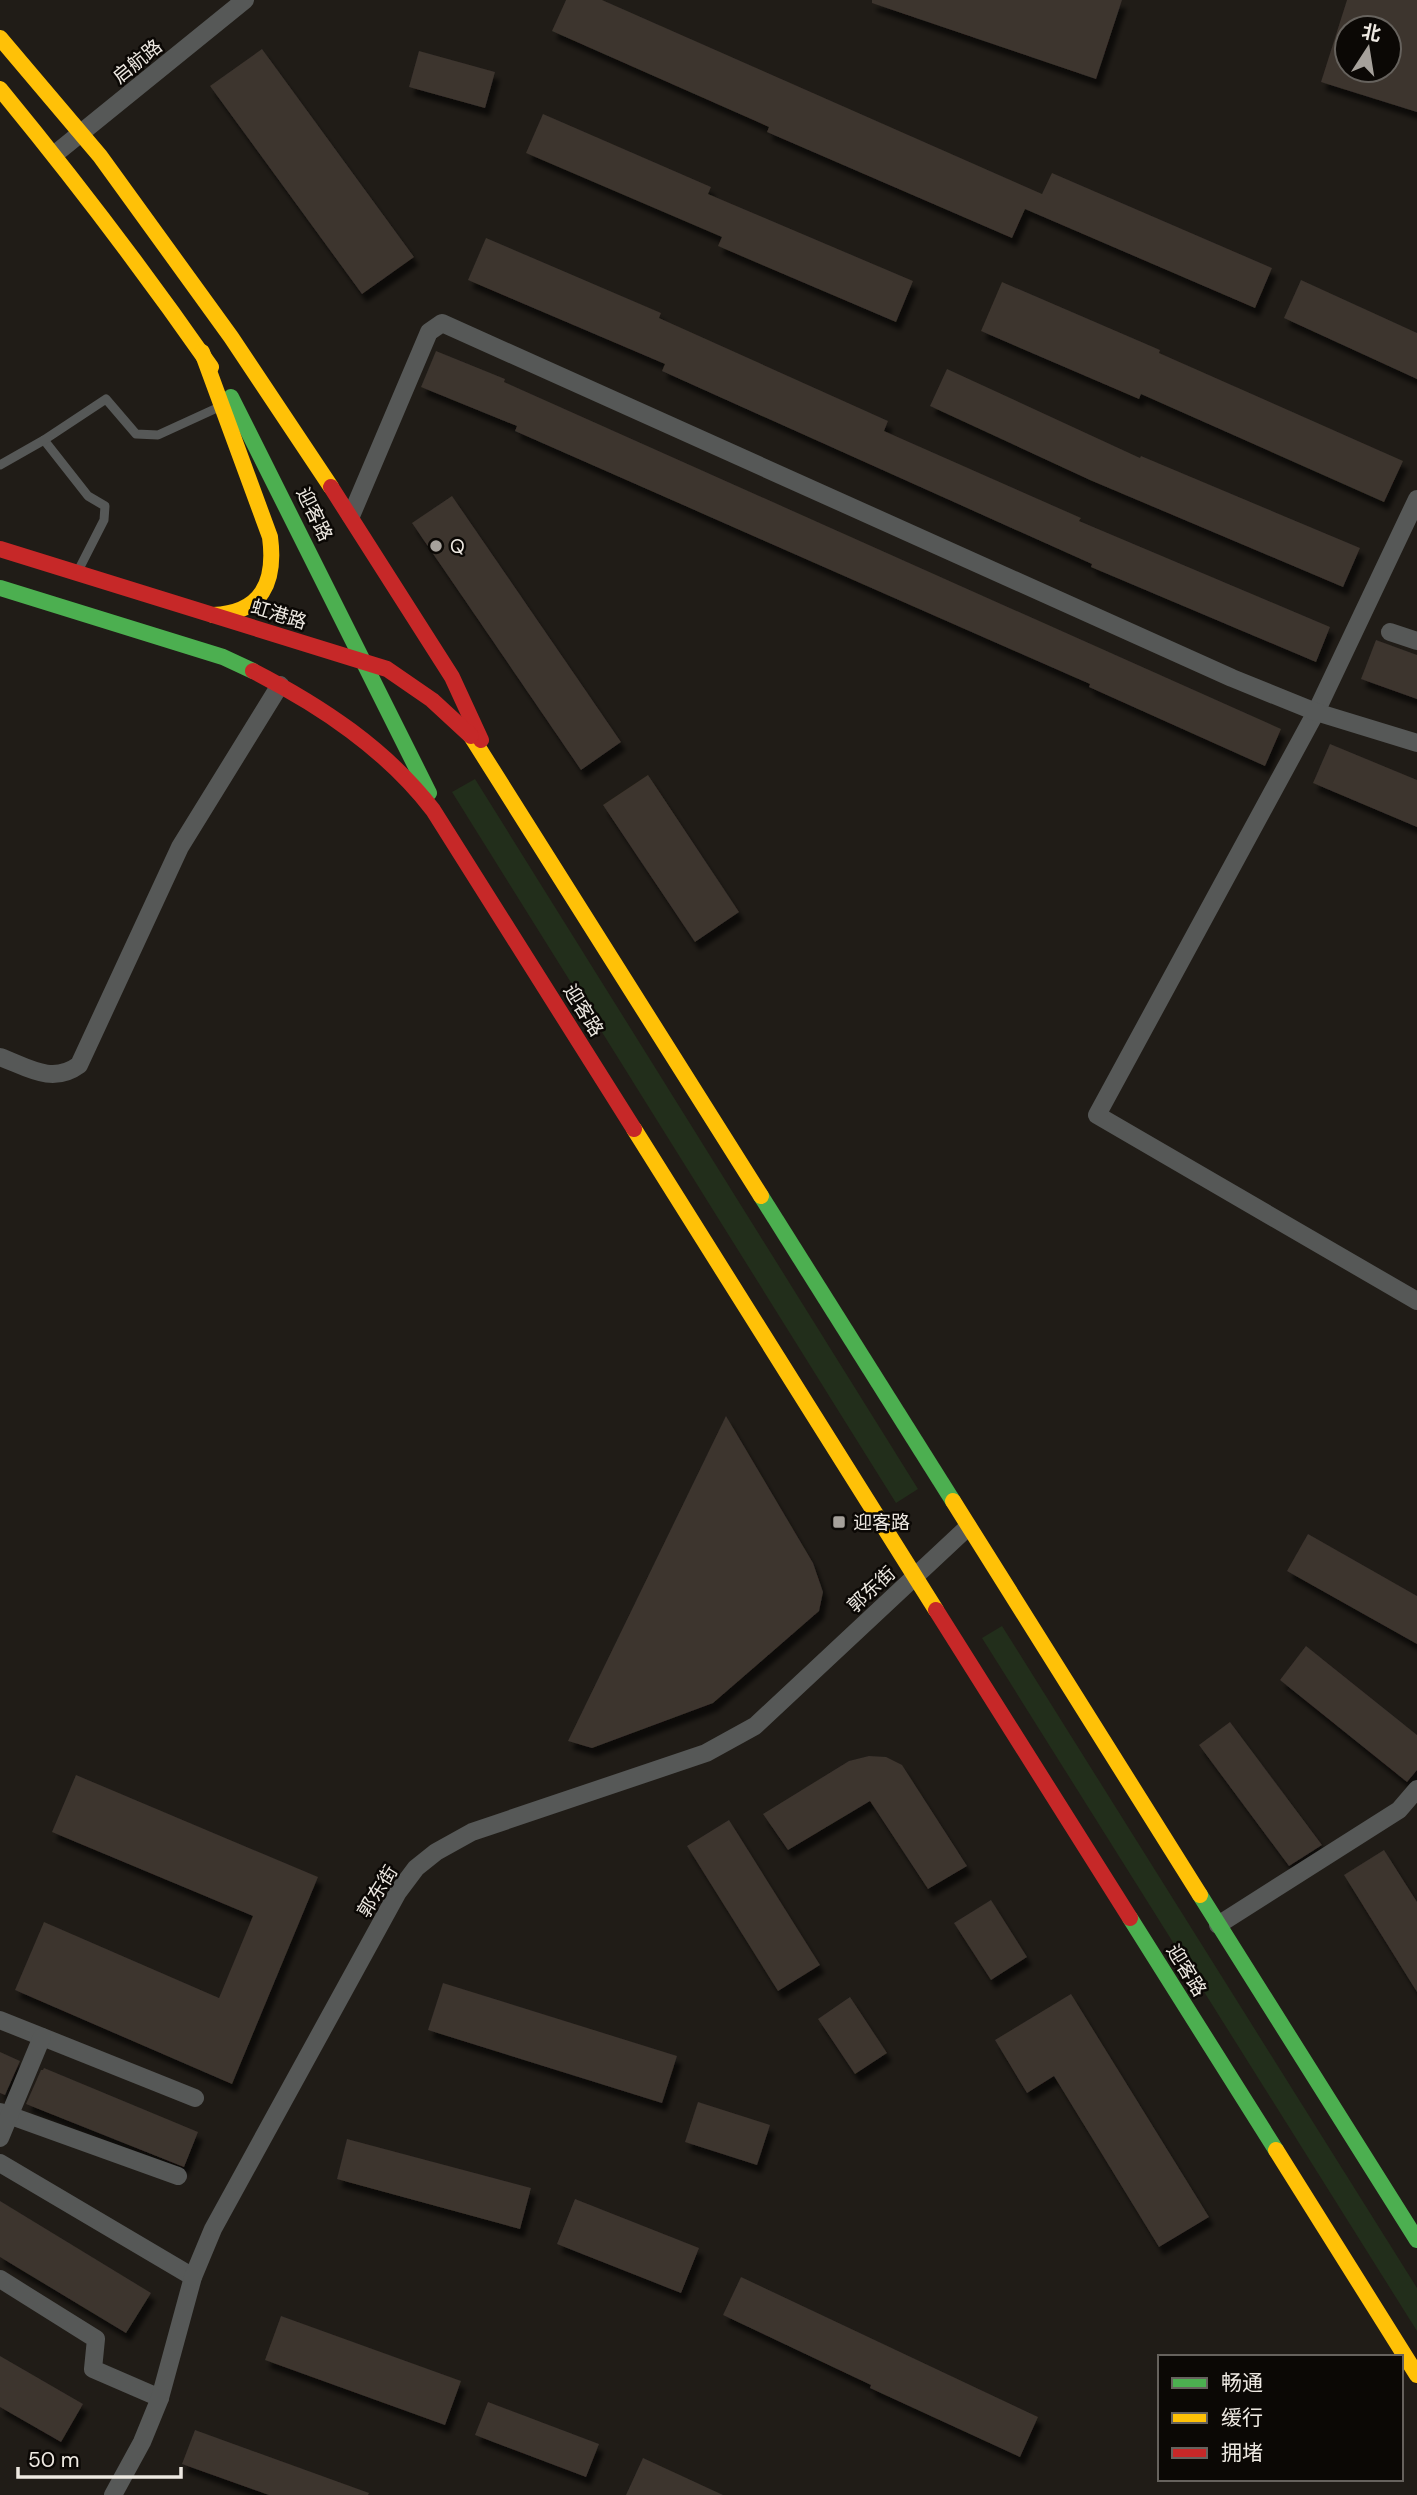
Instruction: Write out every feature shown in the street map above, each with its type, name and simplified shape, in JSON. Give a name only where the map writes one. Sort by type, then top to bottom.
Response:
[{"type":"main road","name":"迎客路","points":[[0,38],[81,133],[167,246],[351,516],[452,677],[502,785],[1417,2240]]},
{"type":"main road","name":"迎客路","points":[[0,89],[139,264],[202,352],[233,402],[452,839],[1417,2375]]},
{"type":"main road","points":[[202,352],[270,537],[274,555],[272,573],[266,588],[255,601],[242,611],[228,616],[211,615]]},
{"type":"main road","name":"虹港路","points":[[0,549],[387,670],[445,709],[472,737],[502,785]]},
{"type":"main road","points":[[0,588],[223,657],[280,685],[330,717],[403,774],[433,810],[452,839]]},
{"type":"street","name":"启航路","points":[[55,155],[245,0]]},
{"type":"street","points":[[351,516],[429,331],[442,323],[1232,678],[1317,712],[1417,743]]},
{"type":"street","points":[[1417,499],[1317,712],[1097,1115],[1417,1301]]},
{"type":"street","points":[[1390,632],[1417,641]]},
{"type":"street","points":[[0,1057],[50,1076],[67,1074],[79,1065],[180,847],[280,685]]},
{"type":"street","name":"郭东街","points":[[113,2495],[142,2442],[160,2398],[193,2277],[213,2229],[398,1892],[416,1868],[436,1852],[472,1832],[706,1753],[755,1726],[968,1527]]},
{"type":"street","points":[[1219,1925],[1399,1810],[1417,1789]]},
{"type":"street","points":[[0,2020],[195,2098]]},
{"type":"street","points":[[0,2138],[5,2114],[42,2037]]},
{"type":"street","points":[[5,2114],[178,2176]]},
{"type":"street","points":[[0,2163],[193,2277]]},
{"type":"street","points":[[0,2279],[96,2339],[93,2369],[160,2398]]},
{"type":"lane","points":[[0,466],[106,399],[136,434],[158,435],[222,406]]},
{"type":"lane","points":[[44,440],[88,496],[105,506],[104,520],[77,573]]},
{"type":"green space","points":[[475,779],[918,1489],[896,1503],[452,792]]},
{"type":"green space","points":[[1002,1626],[1417,2288],[1417,2331],[982,1638]]},
{"type":"building","points":[[566,0],[602,0],[1042,194],[1052,173],[1272,268],[1255,308],[1025,209],[1012,238],[767,132],[769,127],[552,31]]},
{"type":"building","points":[[872,0],[1122,0],[1096,79],[872,3]]},
{"type":"building","points":[[1347,0],[1417,0],[1417,112],[1321,82],[1333,44],[1333,84],[1403,84],[1403,14],[1343,14]]},
{"type":"building","points":[[262,49],[414,257],[362,294],[210,86]]},
{"type":"building","points":[[419,51],[495,72],[485,108],[409,87]]},
{"type":"building","points":[[543,114],[711,187],[708,194],[913,281],[896,322],[718,246],[722,237],[526,153]]},
{"type":"building","points":[[486,238],[661,313],[659,318],[888,421],[884,431],[1081,518],[1079,521],[1330,627],[1316,662],[1091,567],[1092,564],[662,371],[665,364],[468,280]]},
{"type":"building","points":[[1301,280],[1417,333],[1417,379],[1284,318]]},
{"type":"building","points":[[1002,282],[1160,350],[1159,353],[1403,461],[1384,502],[1141,394],[1139,399],[981,331]]},
{"type":"building","points":[[436,351],[505,379],[504,382],[1281,729],[1265,766],[1089,687],[1090,684],[515,431],[517,426],[421,387]]},
{"type":"building","points":[[947,369],[1140,458],[1141,456],[1360,548],[1343,587],[1090,480],[930,406]]},
{"type":"building","points":[[452,496],[621,742],[581,770],[412,523]]},
{"type":"building","points":[[1376,640],[1417,655],[1417,699],[1361,679]]},
{"type":"building","points":[[1330,744],[1417,780],[1417,827],[1313,783]]},
{"type":"building","points":[[648,775],[739,912],[695,942],[603,805]]},
{"type":"building","points":[[726,1416],[813,1563],[823,1592],[819,1611],[713,1703],[592,1748],[568,1741]]},
{"type":"building","points":[[1308,1534],[1417,1596],[1417,1644],[1287,1571]]},
{"type":"building","points":[[1306,1646],[1417,1735],[1417,1770],[1407,1782],[1280,1680]]},
{"type":"building","points":[[1230,1722],[1322,1845],[1289,1866],[1199,1745]]},
{"type":"building","points":[[869,1756],[886,1757],[902,1765],[967,1866],[928,1889],[870,1801],[788,1850],[763,1814],[849,1761]]},
{"type":"building","points":[[76,1775],[318,1877],[232,2084],[15,1990],[44,1922],[219,1998],[253,1916],[52,1832]]},
{"type":"building","points":[[729,1820],[820,1965],[778,1991],[687,1846]]},
{"type":"building","points":[[1384,1850],[1417,1902],[1417,1992],[1344,1875]]},
{"type":"building","points":[[991,1900],[1027,1957],[991,1980],[954,1923]]},
{"type":"building","points":[[443,1983],[677,2056],[662,2103],[428,2030]]},
{"type":"building","points":[[1071,1994],[1209,2217],[1159,2247],[1054,2076],[1027,2093],[995,2040]]},
{"type":"building","points":[[850,1997],[887,2053],[855,2074],[818,2019]]},
{"type":"building","points":[[0,2052],[20,2061],[5,2095],[0,2093]]},
{"type":"building","points":[[44,2068],[198,2132],[184,2167],[26,2104]]},
{"type":"building","points":[[698,2102],[770,2125],[757,2165],[685,2142]]},
{"type":"building","points":[[347,2139],[531,2188],[520,2229],[337,2179]]},
{"type":"building","points":[[575,2199],[699,2248],[681,2293],[557,2244]]},
{"type":"building","points":[[0,2201],[151,2293],[126,2333],[0,2257]]},
{"type":"building","points":[[741,2277],[1038,2417],[1020,2457],[870,2388],[871,2385],[723,2315]]},
{"type":"building","points":[[281,2316],[461,2381],[445,2425],[265,2360]]},
{"type":"building","points":[[0,2356],[83,2404],[61,2442],[0,2407]]},
{"type":"building","points":[[488,2402],[599,2444],[586,2477],[475,2435]]},
{"type":"building","points":[[195,2430],[369,2493],[269,2495],[182,2464]]},
{"type":"building","points":[[643,2458],[723,2495],[626,2495]]},
{"type":"traffic: fast","points":[[231,397],[429,793]]},
{"type":"traffic: fast","points":[[0,588],[223,657],[253,671]]},
{"type":"traffic: fast","points":[[761,1196],[953,1501]]},
{"type":"traffic: fast","points":[[1200,1895],[1417,2240]]},
{"type":"traffic: fast","points":[[1130,1918],[1276,2150]]},
{"type":"traffic: slow","points":[[0,38],[100,156],[231,337],[331,487]]},
{"type":"traffic: slow","points":[[0,89],[108,226],[211,367]]},
{"type":"traffic: slow","points":[[202,352],[270,537],[271,553],[268,581],[254,601],[230,613],[213,615]]},
{"type":"traffic: slow","points":[[471,736],[761,1196]]},
{"type":"traffic: slow","points":[[634,1129],[936,1610]]},
{"type":"traffic: slow","points":[[953,1501],[1200,1895]]},
{"type":"traffic: slow","points":[[1276,2150],[1417,2375]]},
{"type":"traffic: jam","points":[[331,487],[452,677],[481,740]]},
{"type":"traffic: jam","points":[[0,549],[387,669],[432,700],[471,736]]},
{"type":"traffic: jam","points":[[253,671],[303,699],[351,731],[395,767],[415,788],[433,810],[634,1129]]},
{"type":"traffic: jam","points":[[936,1610],[1130,1918]]},
{"type":"place","name":"Q","points":[[436,546]]},
{"type":"place","name":"迎客路","points":[[839,1522]]}]
